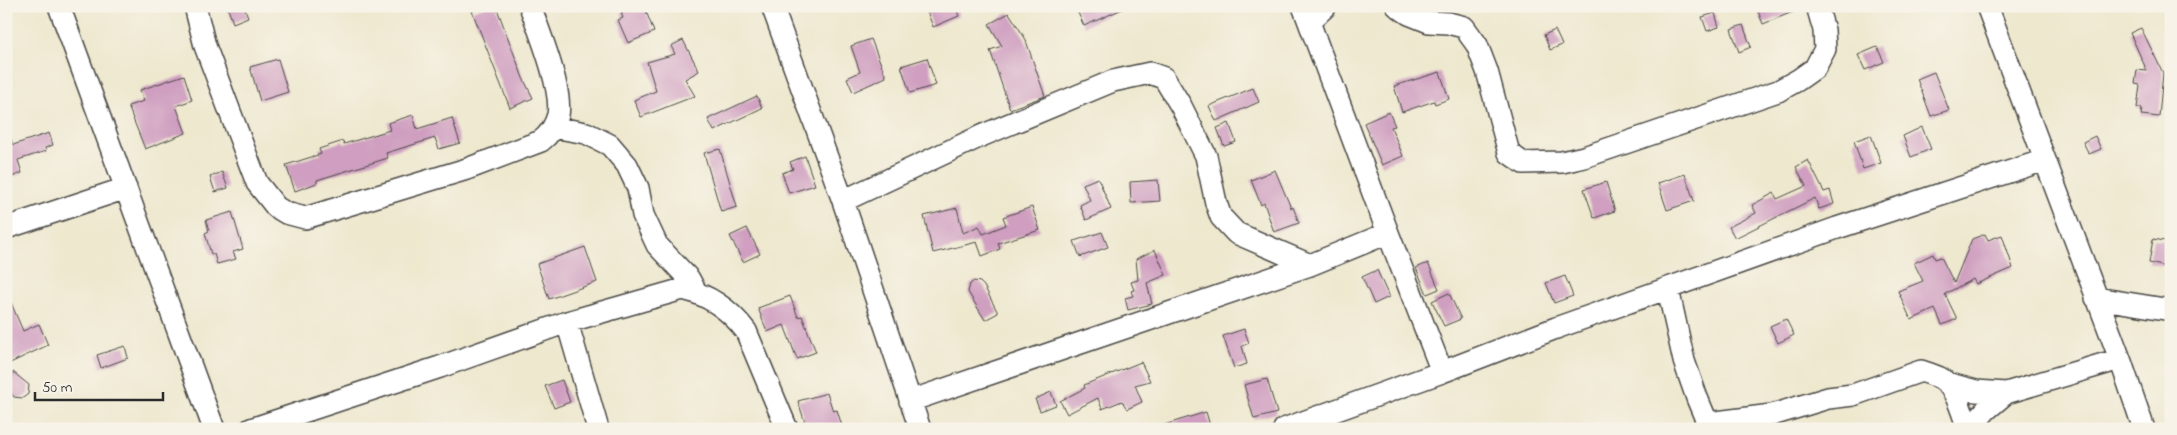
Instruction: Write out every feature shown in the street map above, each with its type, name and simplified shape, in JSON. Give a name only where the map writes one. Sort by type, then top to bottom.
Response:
[{"type":"street","points":[[59,6],[214,429]]},
{"type":"street","points":[[195,6],[205,46],[257,183],[276,207],[286,213],[304,218],[467,169],[541,141],[549,135],[557,117],[559,106],[550,61],[530,6]]},
{"type":"street","points":[[772,6],[844,201],[920,429]]},
{"type":"street","points":[[1326,6],[1306,14],[1442,372]]},
{"type":"street","points":[[1397,6],[1409,14],[1429,22],[1448,23],[1464,27],[1477,45],[1487,72],[1509,153],[1523,163],[1562,162],[1584,157],[1778,90],[1815,68],[1825,49],[1824,30],[1817,6]]},
{"type":"street","points":[[1987,6],[2120,359],[2144,429]]},
{"type":"street","points":[[844,201],[990,132],[1114,82],[1150,74],[1164,78],[1181,106],[1206,156],[1216,203],[1221,216],[1236,233],[1310,265]]},
{"type":"street","points":[[553,127],[586,133],[610,145],[627,165],[638,188],[642,215],[657,245],[689,279],[696,292]]},
{"type":"street","points":[[1284,429],[1442,372],[1556,328],[1837,228],[2045,160]]},
{"type":"street","points":[[6,228],[126,188]]},
{"type":"street","points":[[910,401],[1310,265],[1388,233]]},
{"type":"street","points":[[251,429],[440,367],[567,322],[683,289],[696,292],[721,305],[735,317],[746,331],[787,429]]},
{"type":"street","points":[[1668,289],[1684,361],[1697,398],[1710,426],[1772,415],[1828,398],[1853,395],[1921,370],[1941,378],[1946,383],[1959,403],[1969,429],[1986,410],[2006,393]]},
{"type":"street","points":[[2096,298],[2171,310]]},
{"type":"street","points":[[567,322],[598,429]]},
{"type":"street","points":[[1946,383],[1976,390],[2006,393],[2120,359]]},
{"type":"building","points":[[227,6],[244,6],[248,17],[233,23]]},
{"type":"building","points":[[486,6],[496,6],[523,78],[533,98],[510,108],[472,11]]},
{"type":"building","points":[[637,6],[644,6],[654,32],[628,43],[618,20],[623,18],[621,13]]},
{"type":"building","points":[[925,6],[955,6],[959,16],[933,27]]},
{"type":"building","points":[[1075,6],[1129,6],[1084,26]]},
{"type":"building","points":[[1756,6],[1805,6],[1805,7],[1763,24]]},
{"type":"building","points":[[1009,13],[1025,38],[1045,96],[1010,109],[990,50],[1002,46],[989,24]]},
{"type":"building","points":[[1715,13],[1719,27],[1707,31],[1702,17]]},
{"type":"building","points":[[1743,25],[1751,47],[1739,52],[1731,29]]},
{"type":"building","points":[[2141,28],[2163,73],[2159,117],[2141,115],[2142,108],[2137,108],[2140,85],[2135,84],[2137,70],[2147,71],[2130,33]]},
{"type":"building","points":[[1555,30],[1562,45],[1550,50],[1544,35]]},
{"type":"building","points":[[871,39],[886,77],[853,92],[847,78],[860,72],[851,46]]},
{"type":"building","points":[[683,40],[699,71],[685,79],[695,96],[641,117],[634,100],[656,91],[647,62],[675,54],[671,46]]},
{"type":"building","points":[[1877,47],[1884,62],[1865,70],[1858,55]]},
{"type":"building","points":[[927,58],[936,85],[910,93],[901,66]]},
{"type":"building","points":[[278,59],[288,92],[260,101],[250,67]]},
{"type":"building","points":[[1440,72],[1449,99],[1435,104],[1434,101],[1402,112],[1394,86]]},
{"type":"building","points":[[1934,72],[1949,110],[1931,116],[1917,79]]},
{"type":"building","points":[[184,75],[192,100],[176,106],[186,133],[145,149],[128,106],[144,101],[140,90]]},
{"type":"building","points":[[1253,88],[1259,102],[1216,121],[1209,106]]},
{"type":"building","points":[[757,96],[762,108],[714,131],[708,119]]},
{"type":"building","points":[[1389,112],[1395,126],[1391,127],[1403,156],[1382,165],[1364,123]]},
{"type":"building","points":[[413,115],[417,129],[452,118],[460,143],[439,149],[435,138],[386,153],[388,158],[317,180],[317,183],[295,191],[286,165],[321,154],[319,149],[343,141],[344,144],[390,130],[388,123]]},
{"type":"building","points":[[1229,123],[1236,142],[1224,146],[1217,128]]},
{"type":"building","points":[[1922,127],[1931,149],[1911,157],[1903,136]]},
{"type":"building","points":[[6,133],[9,133],[13,145],[49,133],[53,145],[45,148],[46,151],[18,160],[22,173],[6,179]]},
{"type":"building","points":[[1871,135],[1881,163],[1863,169],[1854,141]]},
{"type":"building","points":[[2095,136],[2101,149],[2089,154],[2083,142]]},
{"type":"building","points":[[720,149],[737,207],[721,212],[704,153]]},
{"type":"building","points":[[805,156],[815,185],[789,193],[782,173],[793,169],[790,162]]},
{"type":"building","points":[[1808,160],[1824,192],[1830,190],[1834,204],[1819,209],[1815,198],[1735,238],[1729,227],[1756,213],[1752,205],[1774,193],[1777,199],[1806,186],[1796,167]]},
{"type":"building","points":[[1275,170],[1299,223],[1274,232],[1264,203],[1261,205],[1251,180]]},
{"type":"building","points":[[222,172],[228,188],[215,192],[210,177]]},
{"type":"building","points":[[1685,174],[1694,201],[1667,210],[1658,183]]},
{"type":"building","points":[[1098,178],[1111,209],[1086,220],[1080,205],[1090,200],[1083,184]]},
{"type":"building","points":[[1158,180],[1160,201],[1131,203],[1130,182]]},
{"type":"building","points":[[1606,182],[1615,211],[1594,218],[1584,189]]},
{"type":"building","points":[[1032,207],[1040,230],[998,243],[1000,249],[982,256],[977,242],[933,253],[924,216],[957,208],[963,233],[979,226],[983,234],[1006,225],[1003,217]]},
{"type":"building","points":[[232,212],[243,249],[233,252],[236,259],[217,264],[214,254],[211,254],[205,233],[209,231],[206,220]]},
{"type":"building","points":[[747,228],[760,254],[743,262],[730,236]]},
{"type":"building","points":[[1102,232],[1108,247],[1080,257],[1074,241]]},
{"type":"building","points":[[1985,234],[1988,240],[2002,235],[2013,268],[1976,284],[1973,279],[1945,294],[1957,319],[1942,325],[1935,309],[1911,320],[1898,291],[1923,281],[1914,263],[1933,254],[1935,259],[1941,257],[1954,283],[1972,239]]},
{"type":"building","points":[[2153,239],[2171,242],[2171,268],[2149,263]]},
{"type":"building","points":[[585,247],[597,282],[549,299],[537,264]]},
{"type":"building","points":[[1155,250],[1166,275],[1147,283],[1152,304],[1128,310],[1125,298],[1133,296],[1131,291],[1134,290],[1131,282],[1138,280],[1136,259]]},
{"type":"building","points":[[1428,263],[1439,289],[1427,294],[1416,268]]},
{"type":"building","points":[[1377,270],[1389,297],[1374,304],[1362,277]]},
{"type":"building","points":[[1565,276],[1573,296],[1554,303],[1546,283]]},
{"type":"building","points":[[974,281],[980,282],[984,286],[998,313],[985,320],[968,292],[970,284]]},
{"type":"building","points":[[6,291],[23,331],[39,324],[48,345],[6,365]]},
{"type":"building","points":[[1449,293],[1461,319],[1444,326],[1432,301]]},
{"type":"building","points":[[790,296],[798,317],[802,316],[816,352],[797,359],[784,325],[767,332],[758,308]]},
{"type":"building","points":[[1786,319],[1794,335],[1778,343],[1770,326]]},
{"type":"building","points":[[1244,329],[1249,343],[1242,346],[1247,364],[1234,368],[1223,336]]},
{"type":"building","points":[[125,346],[128,358],[101,368],[97,355]]},
{"type":"building","points":[[1141,362],[1150,381],[1135,385],[1142,402],[1127,409],[1122,401],[1102,409],[1098,398],[1067,414],[1060,401],[1085,388],[1084,385]]},
{"type":"building","points":[[13,372],[29,385],[28,394],[23,398],[14,397],[10,392]]},
{"type":"building","points":[[1267,379],[1277,413],[1254,419],[1244,385]]},
{"type":"building","points":[[562,380],[570,402],[554,408],[545,386]]},
{"type":"building","points":[[1051,392],[1056,405],[1040,411],[1035,399]]},
{"type":"building","points":[[827,393],[833,411],[837,410],[843,429],[807,429],[798,401]]},
{"type":"building","points":[[1206,412],[1211,429],[1162,429],[1161,426]]}]
